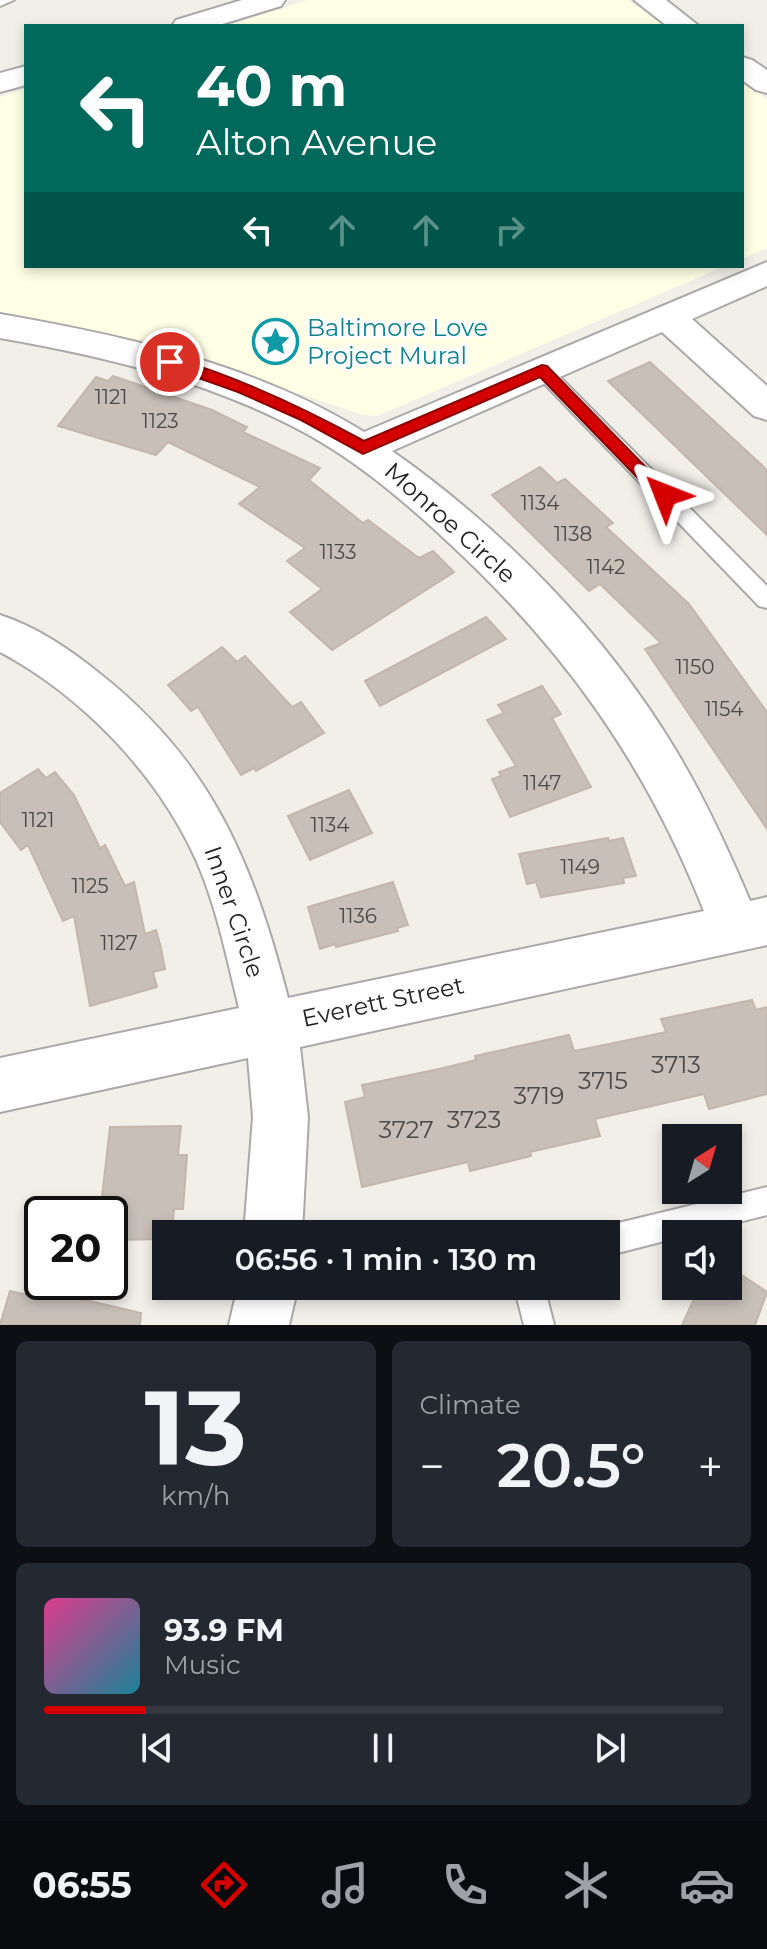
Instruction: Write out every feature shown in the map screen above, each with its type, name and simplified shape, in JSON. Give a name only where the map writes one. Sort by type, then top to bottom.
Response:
[{"type":"street","points":[[193,24],[271,0]]},
{"type":"street","points":[[648,0],[682,24]]},
{"type":"street","points":[[744,63],[767,52]]},
{"type":"street","points":[[744,66],[767,84]]},
{"type":"street","points":[[0,83],[24,76]]},
{"type":"street","points":[[363,448],[767,273]]},
{"type":"street","points":[[666,316],[767,407]]},
{"type":"street","name":"Monroe Circle","points":[[0,326],[170,362],[243,388],[307,416],[363,448],[486,551],[554,620],[609,688],[658,762],[702,843],[752,924]]},
{"type":"street","name":"Inner Circle","points":[[0,632],[72,676],[128,726],[181,787],[220,858],[246,934],[269,1026],[280,1099],[274,1220]]},
{"type":"street","name":"Everett Street","points":[[0,1085],[752,924]]},
{"type":"street","points":[[259,1325],[265,1300]]},
{"type":"lane","points":[[0,2],[7,0]]},
{"type":"lane","points":[[542,370],[767,600]]},
{"type":"lane","points":[[620,1238],[767,1201]]},
{"type":"lane","points":[[533,1300],[539,1325]]},
{"type":"shaded area","points":[[308,0],[628,0],[662,24],[232,24]]},
{"type":"shaded area","points":[[744,82],[767,99],[767,248],[744,258]]},
{"type":"shaded area","points":[[24,90],[24,268],[720,268],[377,416],[363,415],[182,355],[0,317],[0,97]]},
{"type":"building","points":[[650,362],[767,470],[767,535],[608,381]]},
{"type":"building","points":[[113,376],[212,410],[247,427],[243,432],[320,468],[309,480],[363,523],[368,520],[419,558],[433,551],[454,572],[332,650],[290,612],[322,589],[287,561],[305,548],[239,504],[260,487],[168,442],[156,455],[58,426],[96,377],[108,381]]},
{"type":"building","points":[[540,467],[557,483],[565,479],[613,523],[606,527],[689,604],[767,712],[767,829],[645,649],[661,643],[600,584],[589,591],[492,495]]},
{"type":"building","points":[[486,617],[506,639],[380,706],[365,681]]},
{"type":"building","points":[[222,647],[237,662],[245,656],[292,707],[301,702],[324,733],[256,771],[254,768],[241,775],[198,707],[191,711],[168,685]]},
{"type":"building","points":[[542,686],[561,714],[552,718],[591,787],[510,817],[492,779],[501,776],[499,772],[516,766],[487,720],[504,713],[498,705]]},
{"type":"building","points":[[38,769],[46,778],[55,772],[74,795],[100,848],[105,845],[125,886],[134,882],[145,934],[156,930],[161,948],[165,969],[153,972],[157,987],[90,1006],[74,916],[63,921],[28,845],[21,850],[0,822],[0,793]]},
{"type":"building","points":[[349,790],[372,833],[310,860],[288,816]]},
{"type":"building","points":[[608,838],[609,841],[623,838],[636,876],[623,878],[624,883],[541,897],[536,882],[527,884],[519,854]]},
{"type":"building","points":[[393,882],[408,925],[397,928],[398,931],[320,949],[308,907]]},
{"type":"building","points":[[752,1000],[756,1010],[767,1007],[767,1094],[709,1109],[704,1094],[595,1119],[600,1136],[530,1152],[531,1156],[470,1171],[468,1162],[362,1187],[345,1102],[365,1097],[362,1085],[439,1069],[476,1060],[475,1056],[569,1035],[574,1051],[666,1032],[661,1019]]},
{"type":"building","points":[[181,1126],[178,1155],[187,1155],[183,1209],[174,1209],[173,1220],[152,1220],[152,1239],[128,1240],[128,1196],[102,1196],[110,1127]]},
{"type":"building","points":[[742,1275],[767,1292],[755,1325],[682,1325],[694,1300],[742,1300]]},
{"type":"building","points":[[10,1291],[24,1294],[24,1300],[86,1300],[141,1313],[140,1325],[0,1325]]},
{"type":"place","name":"Baltimore Love Project Mural","points":[[276,342]]},
{"type":"route","points":[[170,362],[243,388],[307,416],[363,448],[542,370],[665,495]]}]
